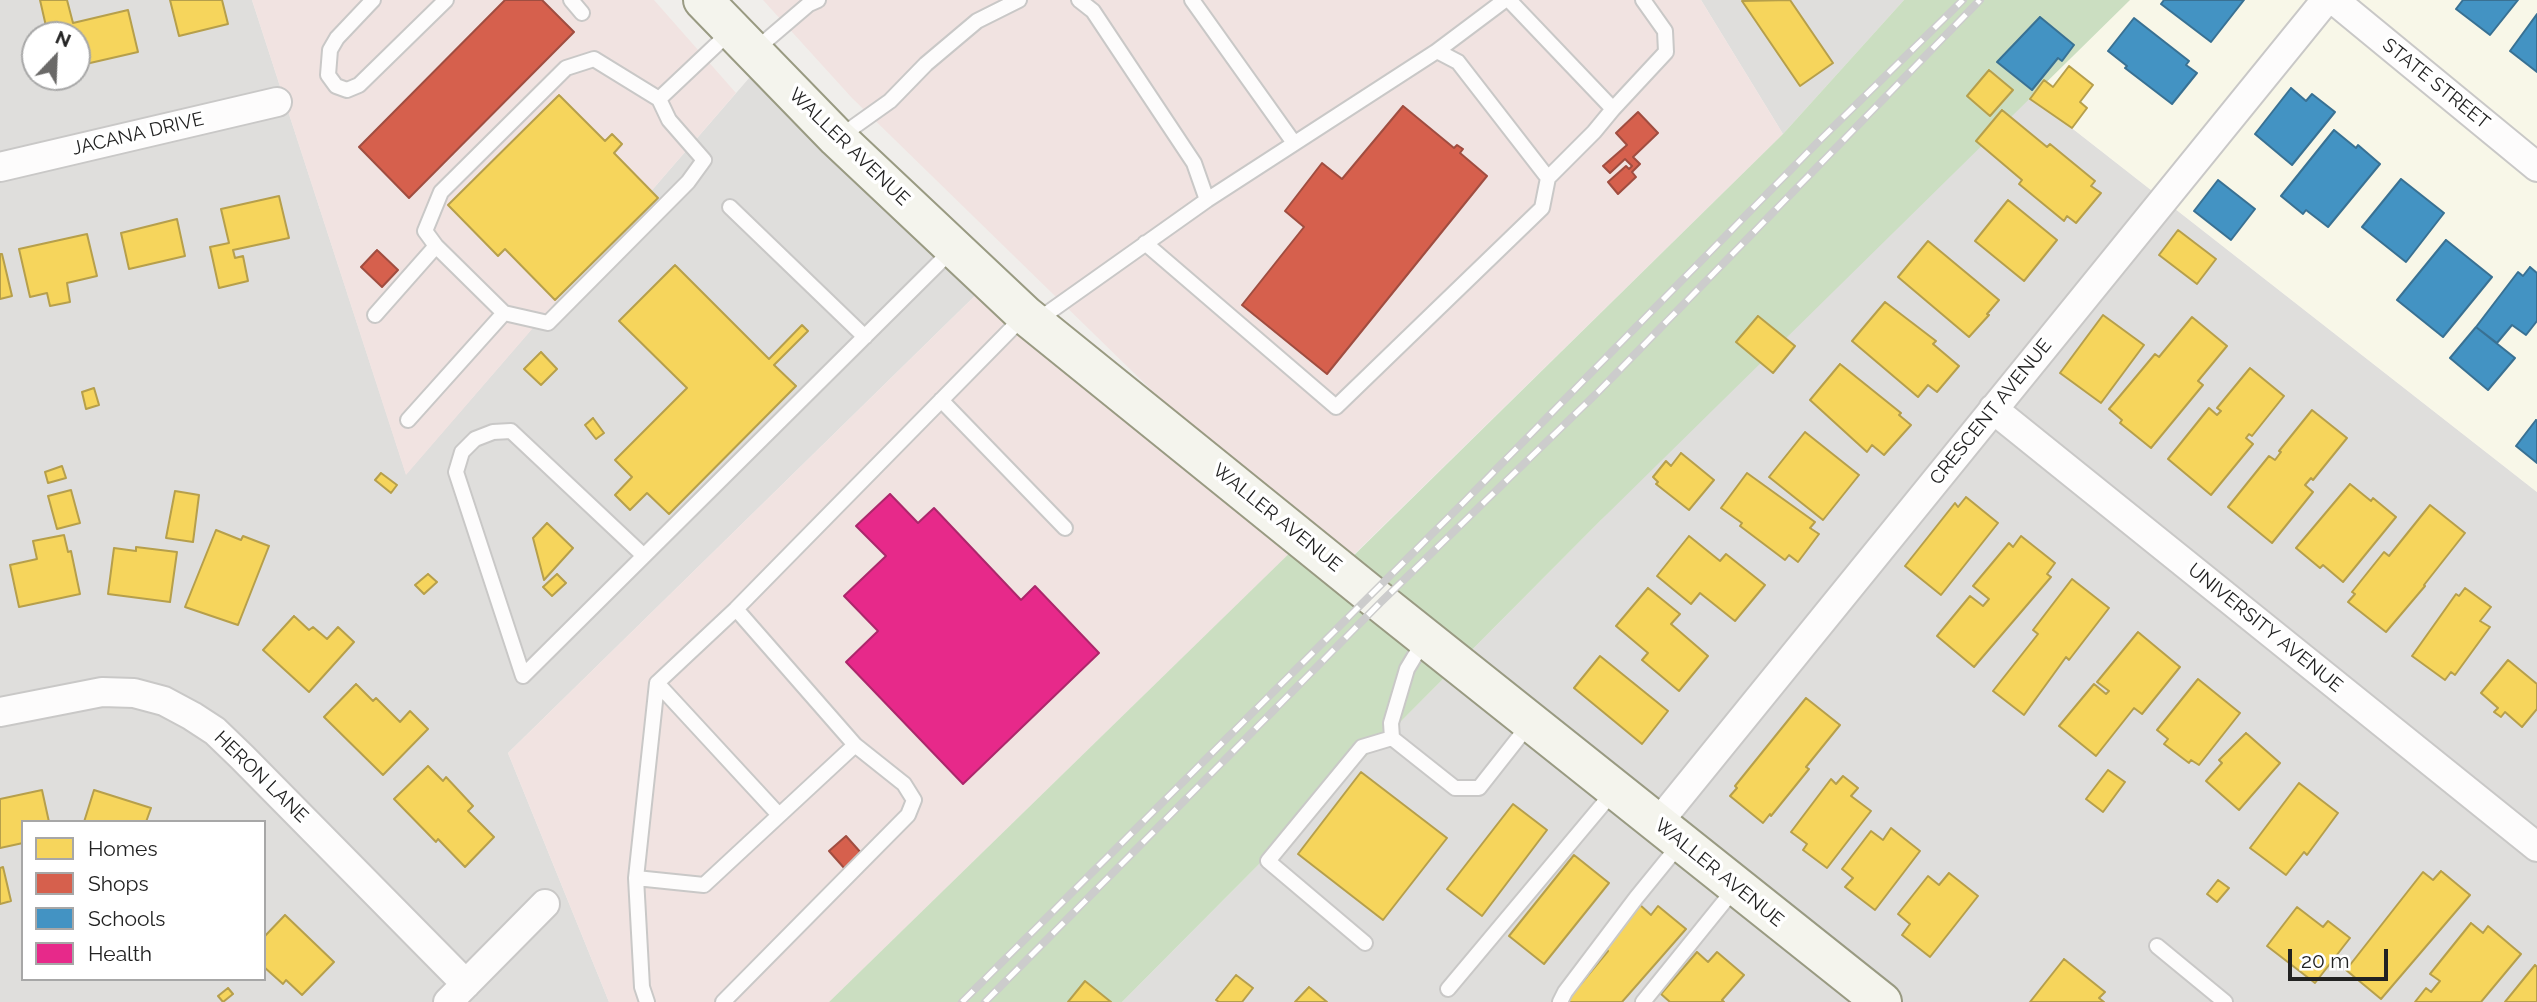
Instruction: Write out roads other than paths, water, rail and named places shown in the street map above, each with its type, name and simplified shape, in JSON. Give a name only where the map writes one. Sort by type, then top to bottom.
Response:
[{"type":"main road","name":"WALLER AVENUE","points":[[703,0],[837,138],[1030,319],[1881,1002]]},
{"type":"street","name":"CRESCENT AVENUE","points":[[1669,834],[1993,409],[2326,0]]},
{"type":"street","name":"STATE STREET","points":[[2334,0],[2537,167]]},
{"type":"street","name":"JACANA DRIVE","points":[[0,167],[277,102]]},
{"type":"street","name":"UNIVERSITY AVENUE","points":[[1993,409],[2537,847]]},
{"type":"street","name":"HERON LANE","points":[[0,712],[102,692],[134,693],[163,701],[192,716],[215,731],[242,757],[457,993]]},
{"type":"street","points":[[457,993],[545,904]]},
{"type":"lane","points":[[373,0],[337,38],[330,50],[328,75],[336,86],[347,90],[359,85],[446,0]]},
{"type":"lane","points":[[571,0],[582,13]]},
{"type":"lane","points":[[659,99],[743,41],[818,0]]},
{"type":"lane","points":[[837,138],[890,101],[926,64],[976,21],[1019,0]]},
{"type":"lane","points":[[1079,0],[1093,11],[1195,163],[1207,200]]},
{"type":"lane","points":[[1192,0],[1294,143]]},
{"type":"lane","points":[[647,1002],[642,987],[636,878],[657,682],[736,609],[942,400],[1030,319],[1437,51],[1507,0],[1613,109]]},
{"type":"lane","points":[[1145,243],[1336,407],[1542,208],[1548,178],[1594,132],[1665,52],[1665,31],[1643,0]]},
{"type":"lane","points":[[1437,51],[1458,62],[1548,178]]},
{"type":"lane","points":[[594,59],[659,99],[669,120],[704,160],[688,182],[548,323],[504,313],[436,246],[425,231],[440,192],[566,68],[594,59]]},
{"type":"lane","points":[[730,208],[865,337]]},
{"type":"lane","points":[[375,316],[436,246]]},
{"type":"lane","points":[[644,556],[512,431],[493,432],[475,439],[462,452],[456,472],[523,676],[865,337],[953,248]]},
{"type":"lane","points":[[408,420],[504,313]]},
{"type":"lane","points":[[942,400],[1065,528]]},
{"type":"lane","points":[[723,1002],[908,815],[914,800],[904,784],[855,745],[736,609]]},
{"type":"lane","points":[[1425,638],[1408,669],[1391,723],[1392,738],[1455,788],[1479,788],[1531,722]]},
{"type":"lane","points":[[657,682],[779,816]]},
{"type":"lane","points":[[1366,943],[1268,861],[1362,747],[1392,738]]},
{"type":"lane","points":[[636,878],[704,885],[855,745]]},
{"type":"lane","points":[[1448,989],[1615,790]]},
{"type":"lane","points":[[1560,1002],[1657,871],[1669,834]]},
{"type":"lane","points":[[1643,1002],[1736,887]]},
{"type":"lane","points":[[2157,946],[2225,1002]]},
{"type":"railway","points":[[962,1002],[1461,505],[1820,140],[1963,0]]},
{"type":"railway","points":[[985,1002],[1381,602],[1598,392],[1980,0]]}]
